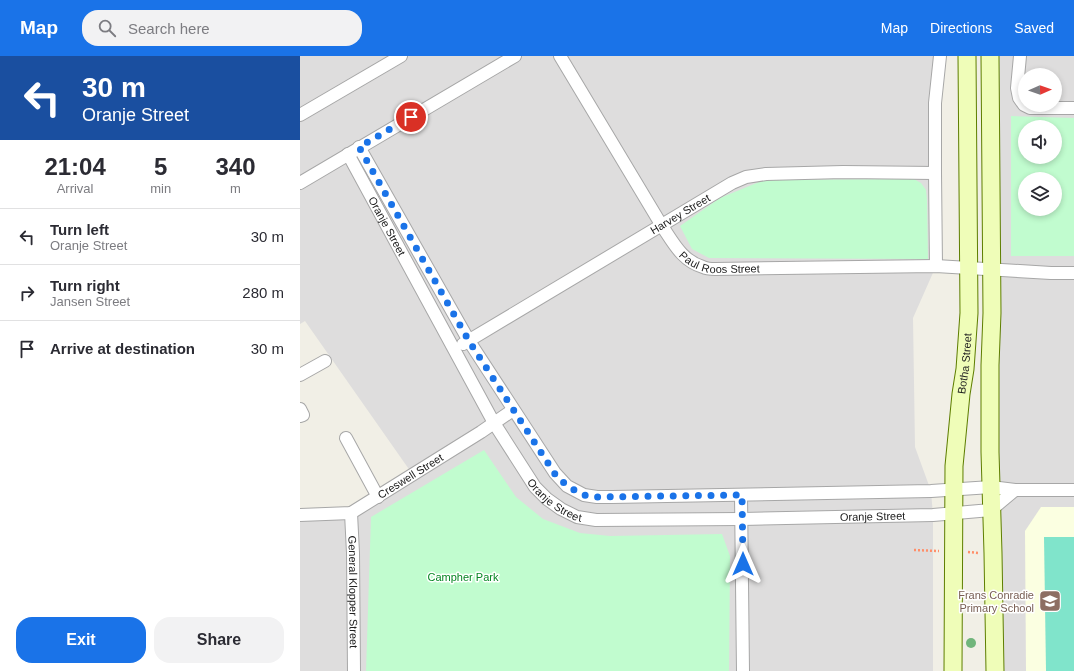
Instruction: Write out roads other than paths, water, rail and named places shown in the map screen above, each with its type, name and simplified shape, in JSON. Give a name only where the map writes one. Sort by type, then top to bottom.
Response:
[{"type":"main road","name":"Botha Street","points":[[953,671],[954,466],[965,369],[969,313],[967,56]]},
{"type":"main road","points":[[990,56],[992,313],[990,365],[991,510],[995,671]]},
{"type":"street","points":[[300,114],[401,56]]},
{"type":"street","points":[[300,183],[515,56]]},
{"type":"street","name":"Paul Roos Street","points":[[560,56],[662,226],[680,253],[690,261],[703,268],[936,266],[991,270],[1074,273]]},
{"type":"street","points":[[936,266],[935,103],[940,56]]},
{"type":"street","points":[[1020,56],[1017,88],[1019,98],[1024,104],[1030,108],[1074,108]]},
{"type":"street","name":"Oranje Street","points":[[359,147],[469,341],[513,410],[555,474],[567,486],[584,495],[597,497],[742,495],[954,490],[991,487],[1015,490],[1074,490]]},
{"type":"street","name":"Oranje Street","points":[[348,154],[494,423],[534,487],[561,509],[577,517],[596,520],[742,519],[927,515],[991,510]]},
{"type":"street","name":"Harvey Street","points":[[454,350],[732,183],[746,177],[766,174],[804,173],[935,173]]},
{"type":"street","points":[[300,375],[326,361]]},
{"type":"street","name":"Creswell Street","points":[[351,514],[513,410]]},
{"type":"street","points":[[346,438],[378,497]]},
{"type":"street","points":[[991,510],[1015,490]]},
{"type":"street","points":[[742,495],[743,671]]},
{"type":"street","points":[[300,515],[351,514]]},
{"type":"street","name":"General Klopper Street","points":[[351,514],[354,671]]},
{"type":"place","name":"Frans Conradie Primary School","points":[[1050,601]]},
{"type":"park label","name":"Campher Park","points":[[463,577]]}]
